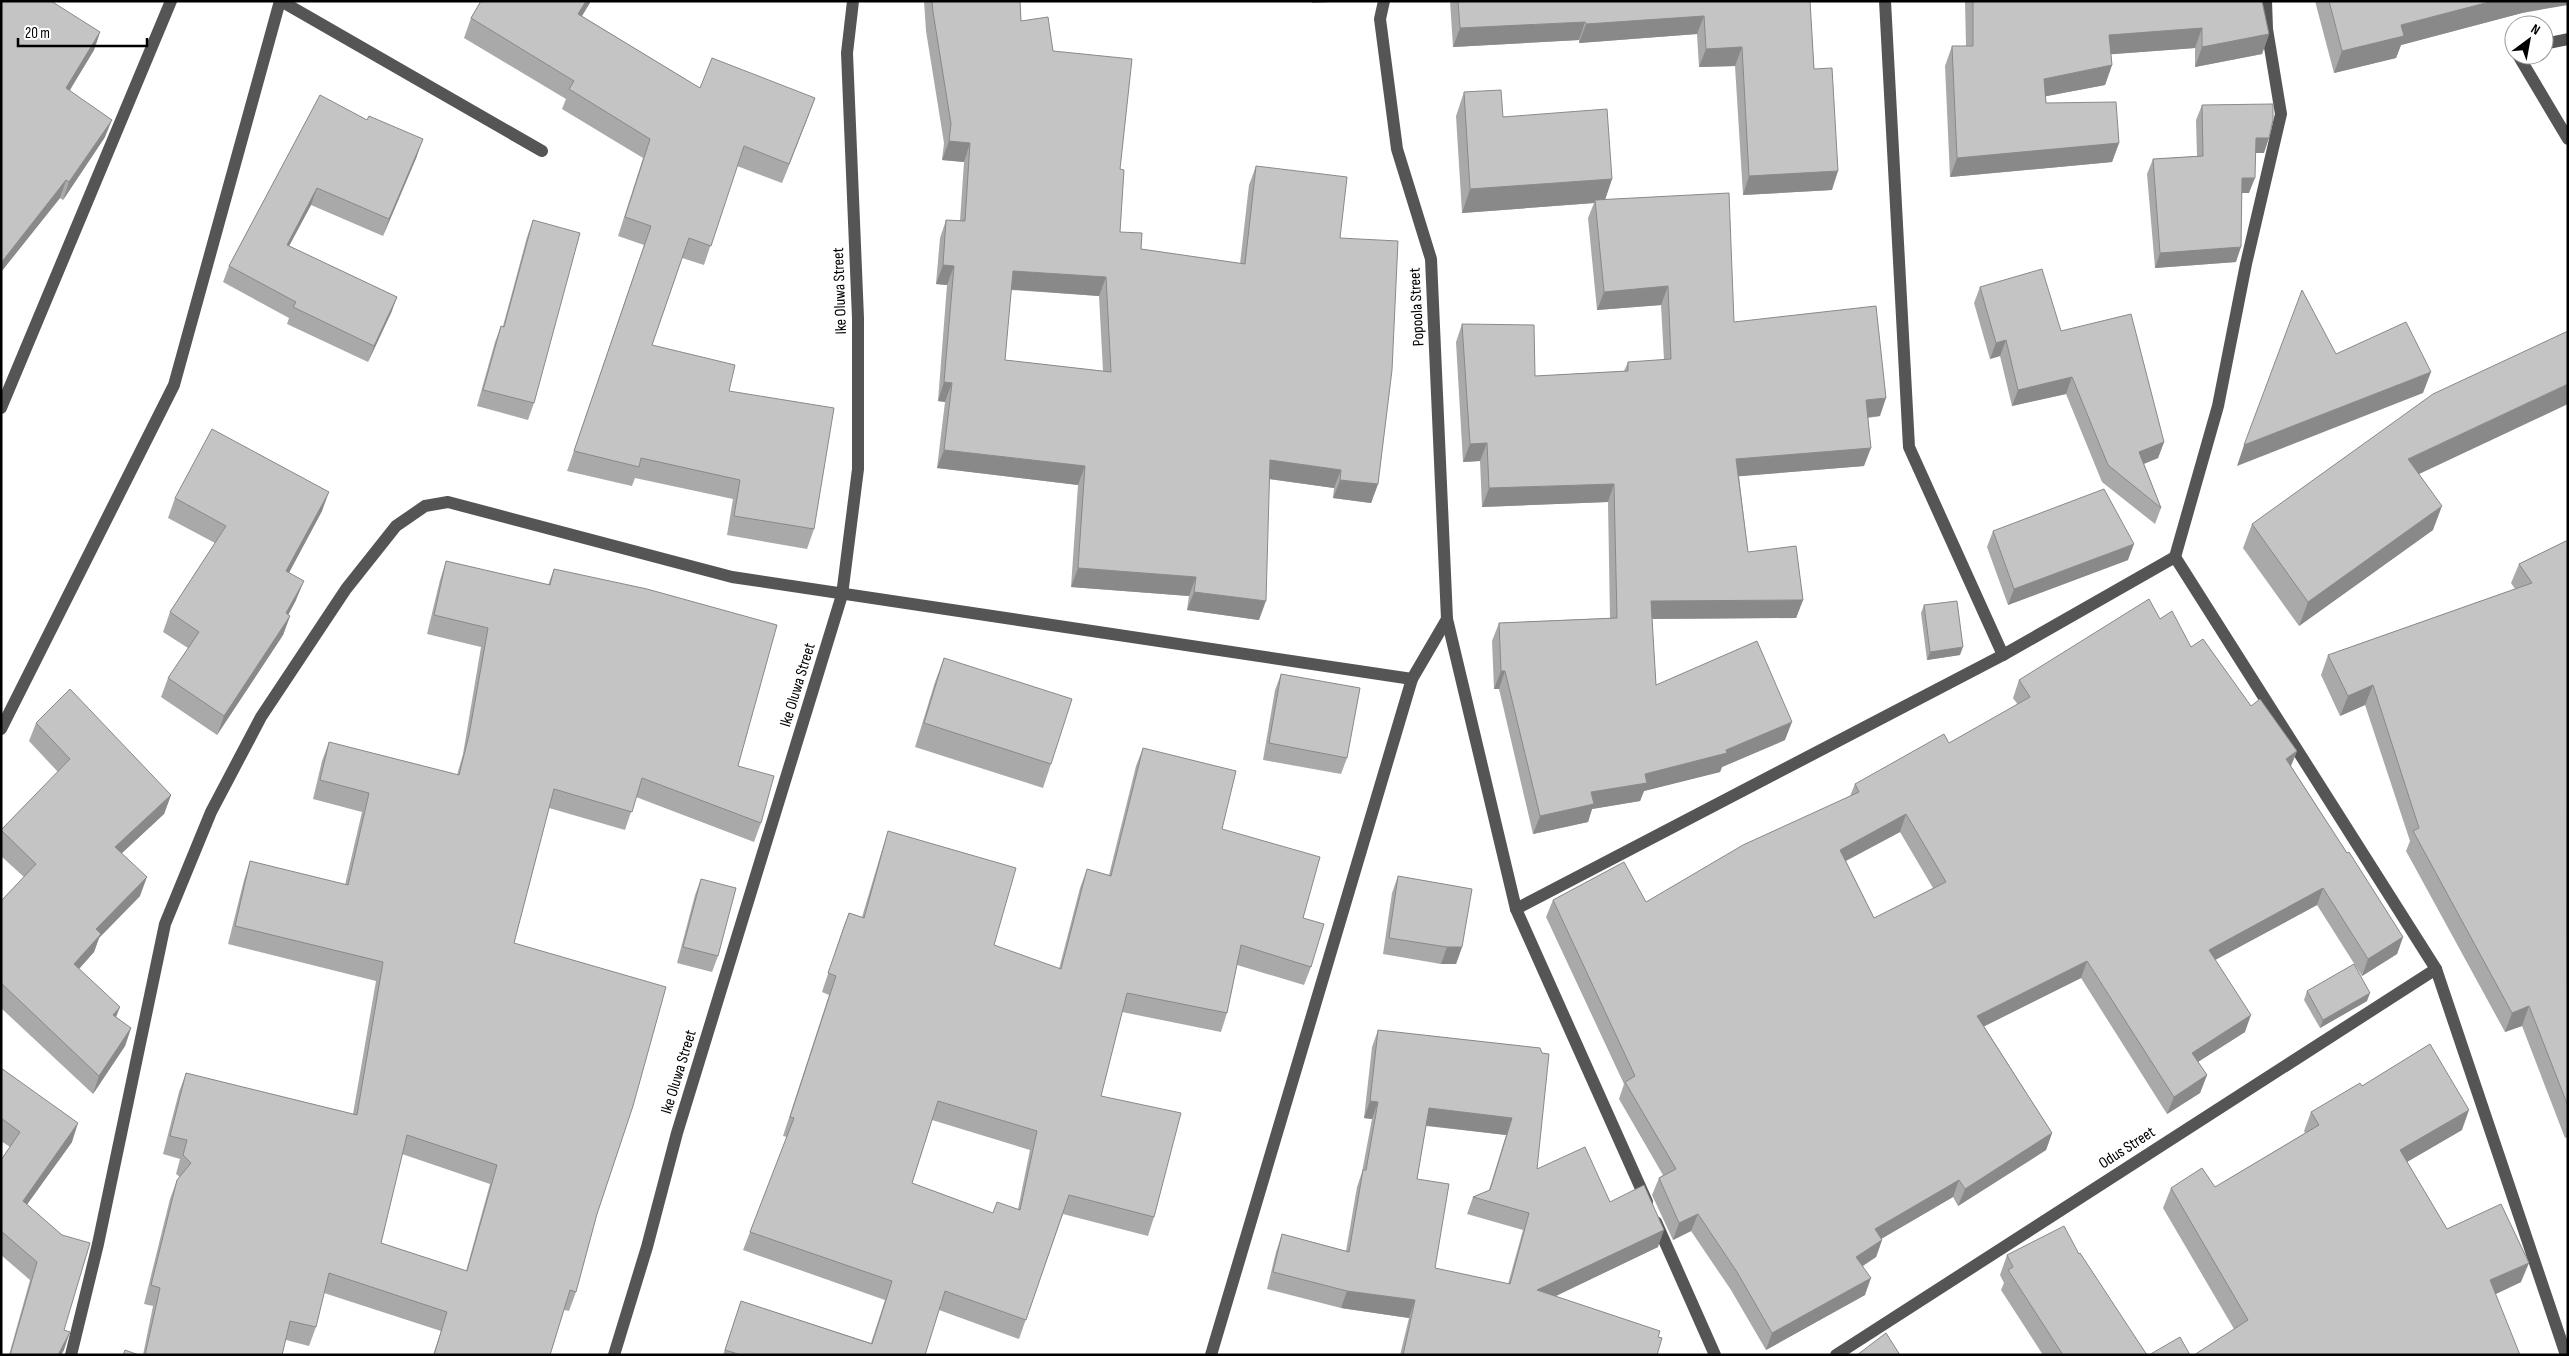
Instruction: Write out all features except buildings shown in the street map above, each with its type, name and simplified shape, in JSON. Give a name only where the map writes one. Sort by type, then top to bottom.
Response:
[{"type":"street","points":[[1,408],[171,1]]},
{"type":"street","points":[[1,729],[174,385],[281,1],[542,151]]},
{"type":"street","name":"Ike Oluwa Street","points":[[614,1355],[647,1247],[677,1133],[842,595],[858,469],[858,318],[847,53],[853,1]]},
{"type":"street","name":"Popoola Street","points":[[1384,1],[1380,19],[1398,148],[1431,259],[1447,619],[1516,909],[1715,1355]]},
{"type":"street","points":[[1886,1],[1909,447],[2003,655]]},
{"type":"street","points":[[1516,909],[2003,655],[2175,557],[2218,406],[2246,264],[2282,114],[2268,29],[2266,1]]},
{"type":"street","points":[[2554,42],[2568,39]]},
{"type":"street","points":[[2524,65],[2568,139]]},
{"type":"street","points":[[71,1355],[100,1234],[165,924],[210,812],[261,716],[346,589],[396,526],[425,506],[448,502],[732,577],[1412,679]]},
{"type":"street","points":[[2175,557],[2436,969],[2566,1355]]},
{"type":"street","points":[[1211,1355],[1412,679],[1447,619]]},
{"type":"street","name":"Odus Street","points":[[1836,1355],[2436,969]]}]
